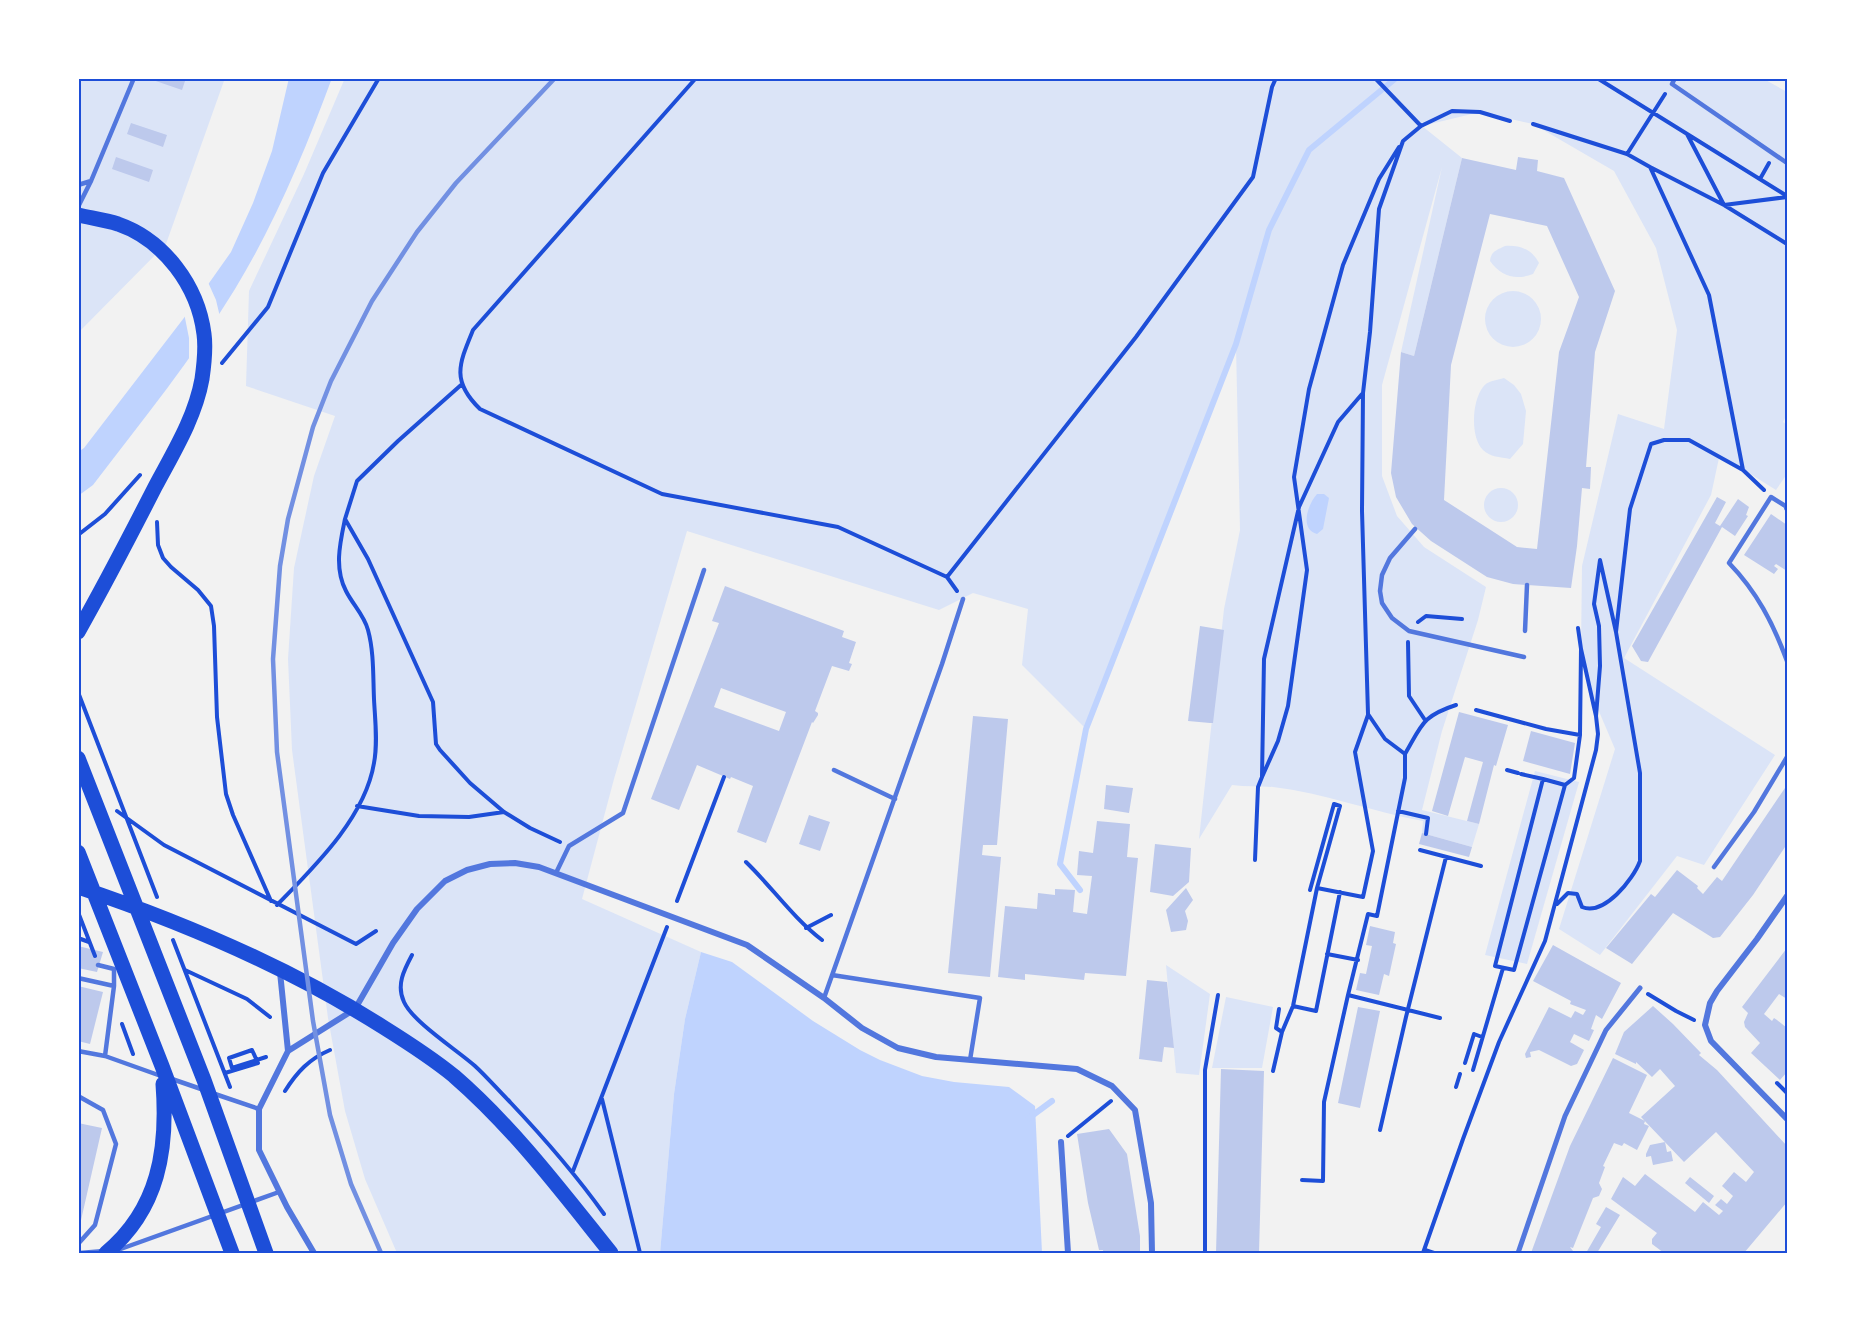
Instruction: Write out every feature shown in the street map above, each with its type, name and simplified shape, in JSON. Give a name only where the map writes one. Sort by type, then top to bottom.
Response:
[{"type":"main road","points":[[78,216],[120,225],[150,243],[179,270],[189,286],[205,334],[201,381],[185,431],[78,632]]},
{"type":"main road","points":[[78,222],[100,220]]},
{"type":"main road","points":[[78,758],[204,1080],[266,1253]]},
{"type":"main road","points":[[78,852],[232,1253]]},
{"type":"main road","points":[[78,887],[129,904],[280,969],[355,1009],[407,1042],[453,1076],[500,1119],[611,1253]]},
{"type":"main road","points":[[106,1253],[126,1233],[142,1211],[162,1160],[165,1114],[162,1066]]},
{"type":"street","points":[[288,1050],[355,1009],[393,943],[417,909],[445,881],[467,870],[490,864],[515,863],[539,867],[747,945],[824,998],[862,1028],[898,1048],[936,1058],[1077,1069],[1112,1086],[1135,1110],[1151,1203],[1152,1253]]},
{"type":"street","points":[[1787,896],[1717,991],[1708,1009],[1706,1025],[1711,1041],[1787,1119]]},
{"type":"street","points":[[280,969],[288,1050],[259,1109],[259,1150],[279,1192],[314,1253]]},
{"type":"street","points":[[1518,1253],[1565,1116],[1606,1030],[1640,988]]},
{"type":"street","points":[[1061,1142],[1068,1253]]},
{"type":"lane","points":[[78,207],[134,78]]},
{"type":"lane","points":[[1675,78],[1672,84],[1787,163]]},
{"type":"lane","points":[[78,185],[91,181]]},
{"type":"lane","points":[[1787,507],[1771,497],[1729,563],[1748,583],[1774,627],[1787,661]]},
{"type":"lane","points":[[1415,529],[1390,558],[1382,575],[1380,591],[1383,603],[1392,618],[1409,631],[1524,657]]},
{"type":"lane","points":[[556,873],[569,846],[623,813],[704,570]]},
{"type":"lane","points":[[1525,631],[1527,585]]},
{"type":"lane","points":[[824,998],[963,599]]},
{"type":"lane","points":[[1714,867],[1754,812],[1787,757]]},
{"type":"lane","points":[[834,770],[895,799]]},
{"type":"lane","points":[[98,965],[114,969],[105,1056]]},
{"type":"lane","points":[[832,975],[980,998],[970,1060]]},
{"type":"lane","points":[[78,978],[114,986]]},
{"type":"lane","points":[[78,1051],[105,1056],[259,1109]]},
{"type":"lane","points":[[78,1096],[103,1110],[116,1144],[95,1225],[78,1244]]},
{"type":"lane","points":[[80,1253],[118,1250],[279,1192]]},
{"type":"path","points":[[268,307],[323,173],[380,78]]},
{"type":"path","points":[[696,78],[472,330],[462,357],[461,385],[480,409],[662,494],[838,527],[946,577],[963,599]]},
{"type":"path","points":[[946,577],[1136,337],[1253,177],[1272,87],[1276,78]]},
{"type":"path","points":[[1375,78],[1421,126]]},
{"type":"path","points":[[1597,78],[1787,196]]},
{"type":"path","points":[[1627,154],[1672,84]]},
{"type":"path","points":[[1254,860],[1258,787],[1278,741],[1288,706],[1307,570],[1294,477],[1309,389],[1343,265],[1379,179],[1403,141],[1421,126],[1452,111],[1480,112],[1510,121]]},
{"type":"path","points":[[1533,124],[1627,154],[1724,205],[1787,244]]},
{"type":"path","points":[[1685,132],[1724,205]]},
{"type":"path","points":[[1317,888],[1364,897],[1373,851],[1354,752],[1368,714],[1362,511],[1363,393],[1379,209],[1403,141]]},
{"type":"path","points":[[1760,179],[1774,154]]},
{"type":"path","points":[[1650,167],[1709,295],[1743,470]]},
{"type":"path","points":[[1724,205],[1787,196]]},
{"type":"path","points":[[277,904],[331,847],[357,806],[369,782],[374,763],[372,647],[368,629],[359,608],[346,591],[341,576],[338,552],[357,481],[461,385]]},
{"type":"path","points":[[1262,777],[1264,659],[1299,507],[1338,422],[1363,393]]},
{"type":"path","points":[[1616,632],[1630,509],[1651,444],[1664,440],[1689,440],[1743,470],[1771,497]]},
{"type":"path","points":[[157,512],[158,545],[163,558],[198,590],[211,606],[214,626],[217,717],[226,794],[271,902]]},
{"type":"path","points":[[345,519],[368,558],[434,702],[436,744],[470,783],[504,812],[530,828],[569,846]]},
{"type":"path","points":[[1556,905],[1568,893],[1577,894],[1581,907],[1588,910],[1605,903],[1628,883],[1636,873],[1640,861],[1640,773],[1616,632],[1600,560],[1594,604],[1599,626],[1600,666],[1596,716]]},
{"type":"path","points":[[1417,623],[1426,616],[1462,619]]},
{"type":"path","points":[[1434,1253],[1424,1251],[1462,1139],[1499,1042],[1545,940],[1596,750],[1598,734],[1596,716],[1578,628]]},
{"type":"path","points":[[1408,642],[1408,696],[1425,720]]},
{"type":"path","points":[[1543,779],[1495,966],[1514,970],[1565,785],[1574,778],[1580,735],[1581,648]]},
{"type":"path","points":[[1302,1180],[1323,1181],[1324,1102],[1368,914],[1377,916],[1405,778],[1405,754],[1425,720],[1435,712],[1456,705]]},
{"type":"path","points":[[1476,710],[1580,735]]},
{"type":"path","points":[[1368,714],[1385,740],[1405,754]]},
{"type":"path","points":[[1507,771],[1565,785]]},
{"type":"path","points":[[677,901],[724,777]]},
{"type":"path","points":[[1273,1071],[1282,1032],[1293,1006],[1317,888],[1340,806],[1334,804],[1310,890]]},
{"type":"path","points":[[357,806],[419,816],[469,817],[504,812]]},
{"type":"path","points":[[116,810],[164,845],[356,944],[376,931]]},
{"type":"path","points":[[1398,811],[1428,818],[1426,834]]},
{"type":"path","points":[[1420,850],[1481,866]]},
{"type":"path","points":[[1380,1130],[1446,857]]},
{"type":"path","points":[[746,862],[771,886],[806,928],[822,940]]},
{"type":"path","points":[[1293,1006],[1316,1011],[1340,892]]},
{"type":"path","points":[[78,912],[95,956]]},
{"type":"path","points":[[806,928],[831,915]]},
{"type":"path","points":[[412,955],[403,971],[400,985],[404,1002],[416,1017],[476,1067],[573,1171],[667,926]]},
{"type":"path","points":[[1297,954],[1303,956]]},
{"type":"path","points":[[1327,954],[1358,960]]},
{"type":"path","points":[[1473,1070],[1503,968]]},
{"type":"path","points":[[1640,988],[1676,1011],[1706,1025]]},
{"type":"path","points":[[1204,1253],[1205,1070],[1218,995]]},
{"type":"path","points":[[1348,995],[1440,1018]]},
{"type":"path","points":[[1279,1009],[1276,1028],[1282,1032]]},
{"type":"path","points":[[121,1022],[137,1063]]},
{"type":"path","points":[[1465,1063],[1474,1034],[1482,1037]]},
{"type":"path","points":[[225,1073],[258,1063],[255,1057],[252,1050],[229,1058],[232,1068],[251,1062],[260,1059],[266,1057]]},
{"type":"path","points":[[281,1095],[292,1079],[314,1057],[330,1050]]},
{"type":"path","points":[[1456,1087],[1460,1074]]},
{"type":"path","points":[[1777,1083],[1787,1093]]},
{"type":"path","points":[[601,1098],[640,1253]]},
{"type":"path","points":[[1061,1142],[1101,1109]]},
{"type":"shaded area","points":[[78,78],[225,78],[166,244],[78,333]]},
{"type":"shaded area","points":[[345,78],[1762,78],[1787,92],[1787,414],[1783,422],[1787,425],[1787,474],[1776,490],[1719,458],[1711,495],[1624,658],[1775,755],[1704,865],[1677,856],[1600,955],[1559,929],[1615,749],[1592,695],[1581,649],[1582,566],[1618,414],[1664,429],[1677,330],[1656,248],[1614,171],[1533,124],[1480,112],[1422,126],[1462,158],[1414,356],[1401,352],[1442,167],[1382,385],[1382,476],[1397,516],[1424,547],[1486,587],[1478,620],[1442,731],[1422,810],[1479,824],[1472,847],[1422,833],[1423,821],[1292,790],[1232,785],[1199,839],[1224,609],[1240,530],[1236,346],[1086,729],[1022,665],[1028,609],[973,593],[939,610],[687,531],[614,779],[582,899],[701,952],[685,1019],[674,1094],[660,1253],[397,1253],[365,1179],[345,1111],[328,1018],[292,750],[288,659],[294,568],[314,476],[335,416],[246,386],[249,291],[304,174]]},
{"type":"shaded area","points":[[1505,246],[1520,247],[1533,254],[1539,263],[1533,274],[1520,277],[1509,276],[1494,266],[1490,261],[1492,255]]},
{"type":"shaded area","points":[[1513,291],[1524,293],[1533,299],[1539,308],[1541,319],[1539,330],[1533,339],[1524,345],[1513,347],[1502,345],[1493,339],[1487,330],[1485,319],[1487,308],[1493,299],[1502,293]]},
{"type":"shaded area","points":[[1504,378],[1521,394],[1526,411],[1523,444],[1510,459],[1492,455],[1483,450],[1474,428],[1479,393],[1487,383]]},
{"type":"shaded area","points":[[1501,488],[1513,493],[1518,505],[1513,517],[1501,522],[1489,517],[1484,505],[1489,493]]},
{"type":"shaded area","points":[[1535,771],[1579,782],[1527,964],[1485,955]]},
{"type":"shaded area","points":[[1166,965],[1210,994],[1199,1075],[1176,1073]]},
{"type":"shaded area","points":[[1226,997],[1273,1007],[1262,1068],[1212,1068]]},
{"type":"water","points":[[289,78],[332,78],[300,159],[250,264],[219,315],[185,364],[93,485],[78,496],[78,452],[84,448],[190,310],[231,252],[253,203],[272,151]]},
{"type":"water","points":[[1317,494],[1324,494],[1329,498],[1323,529],[1317,534],[1308,527],[1307,516]]},
{"type":"water","points":[[701,952],[732,962],[813,1021],[880,1060],[922,1076],[954,1082],[1009,1087],[1035,1106],[1042,1253],[660,1253],[674,1094],[685,1019]]},
{"type":"pier","points":[[207,280],[216,300],[220,317],[189,365],[189,338],[184,313]]},
{"type":"building","points":[[147,78],[186,78],[182,90]]},
{"type":"building","points":[[131,123],[167,135],[163,147],[127,134]]},
{"type":"building","points":[[116,157],[153,170],[149,182],[112,169]]},
{"type":"building","points":[[1518,157],[1538,160],[1537,171],[1564,178],[1615,291],[1595,352],[1586,467],[1591,467],[1590,489],[1582,488],[1571,588],[1513,584],[1487,577],[1431,541],[1412,524],[1396,497],[1391,473],[1401,352],[1414,356],[1462,158],[1516,170]],"holes":[[[1490,214],[1547,226],[1579,297],[1559,352],[1537,549],[1517,547],[1444,500],[1451,365]]]},
{"type":"building","points":[[1717,497],[1726,502],[1715,523],[1720,526],[1738,499],[1749,507],[1746,515],[1748,516],[1735,536],[1722,527],[1648,662],[1641,661],[1632,646]]},
{"type":"building","points":[[1771,514],[1787,525],[1787,571],[1776,564],[1774,566],[1778,569],[1774,574],[1744,555]]},
{"type":"building","points":[[725,586],[844,631],[842,637],[856,642],[849,663],[852,664],[849,671],[832,666],[815,711],[818,715],[812,722],[766,843],[737,832],[753,786],[731,777],[730,779],[697,765],[679,810],[651,799],[719,623],[712,621]],"holes":[[[721,688],[786,712],[779,731],[714,707]]]},
{"type":"building","points":[[1200,626],[1224,630],[1213,723],[1188,721]]},
{"type":"building","points":[[1459,712],[1508,725],[1496,766],[1494,765],[1479,824],[1467,821],[1483,762],[1465,757],[1448,816],[1432,811]]},
{"type":"building","points":[[973,716],[1008,719],[997,845],[983,845],[982,855],[1001,857],[990,977],[948,973]]},
{"type":"building","points":[[1531,731],[1575,743],[1570,774],[1523,761]]},
{"type":"building","points":[[1106,785],[1133,788],[1129,813],[1104,809]]},
{"type":"building","points":[[1787,785],[1787,844],[1753,895],[1720,937],[1713,938],[1673,913],[1632,964],[1606,948],[1651,894],[1655,897],[1677,870],[1698,886],[1697,888],[1703,894],[1717,877],[1722,881]]},
{"type":"building","points":[[809,815],[830,822],[820,851],[799,844]]},
{"type":"building","points":[[1097,821],[1130,824],[1127,857],[1138,858],[1126,976],[1085,973],[1084,980],[1025,974],[1025,980],[998,977],[1005,906],[1037,909],[1038,893],[1055,895],[1055,889],[1075,890],[1073,912],[1087,914],[1092,876],[1077,875],[1079,851],[1093,853]]},
{"type":"building","points":[[1422,833],[1472,847],[1469,857],[1419,844]]},
{"type":"building","points":[[1155,844],[1191,848],[1189,882],[1173,896],[1150,892]]},
{"type":"building","points":[[1186,888],[1193,900],[1185,911],[1188,921],[1186,930],[1171,932],[1166,910]]},
{"type":"building","points":[[1370,926],[1395,932],[1393,943],[1396,944],[1389,976],[1384,974],[1379,995],[1356,990],[1360,973],[1366,974],[1372,946],[1366,945]]},
{"type":"building","points":[[1553,945],[1621,983],[1602,1019],[1596,1015],[1591,1029],[1594,1030],[1589,1041],[1574,1034],[1570,1042],[1584,1050],[1577,1064],[1571,1066],[1539,1050],[1530,1052],[1531,1057],[1526,1058],[1525,1054],[1549,1007],[1571,1018],[1575,1011],[1583,1015],[1586,1010],[1570,1004],[1571,1001],[1533,981]]},
{"type":"building","points":[[78,946],[103,952],[97,972],[78,968]]},
{"type":"building","points":[[1787,948],[1787,999],[1779,994],[1764,1014],[1772,1021],[1774,1018],[1787,1028],[1787,1072],[1780,1080],[1751,1053],[1760,1043],[1745,1027],[1744,1022],[1748,1013],[1742,1007]]},
{"type":"building","points":[[1147,980],[1167,982],[1174,1048],[1164,1047],[1162,1062],[1139,1059]]},
{"type":"building","points":[[78,986],[103,992],[90,1044],[78,1041]]},
{"type":"building","points":[[1653,1006],[1701,1053],[1699,1055],[1717,1070],[1787,1146],[1787,1202],[1744,1253],[1664,1253],[1652,1244],[1652,1239],[1657,1233],[1611,1199],[1623,1177],[1635,1186],[1645,1174],[1695,1212],[1703,1202],[1719,1215],[1723,1211],[1715,1205],[1721,1199],[1727,1204],[1733,1196],[1722,1186],[1734,1172],[1746,1182],[1754,1172],[1716,1132],[1684,1162],[1641,1117],[1675,1086],[1660,1069],[1652,1077],[1636,1062],[1636,1064],[1615,1054],[1624,1032]]},
{"type":"building","points":[[1358,1007],[1380,1011],[1360,1108],[1338,1103]]},
{"type":"building","points":[[1613,1058],[1647,1075],[1629,1113],[1645,1121],[1644,1124],[1649,1126],[1637,1150],[1624,1143],[1622,1146],[1614,1143],[1603,1166],[1605,1167],[1599,1183],[1602,1189],[1599,1196],[1593,1198],[1573,1248],[1570,1247],[1573,1253],[1531,1253],[1570,1146]]},
{"type":"building","points":[[1221,1069],[1264,1071],[1259,1253],[1216,1253]]},
{"type":"building","points":[[78,1123],[102,1128],[79,1229],[78,1229]]},
{"type":"building","points":[[1109,1129],[1127,1154],[1140,1236],[1140,1253],[1103,1253],[1103,1250],[1099,1250],[1088,1203],[1077,1134]]},
{"type":"building","points":[[1665,1142],[1667,1152],[1671,1151],[1673,1161],[1653,1165],[1651,1156],[1646,1157],[1650,1145]]},
{"type":"building","points":[[1690,1177],[1714,1196],[1709,1203],[1685,1183]]},
{"type":"building","points":[[1606,1207],[1620,1215],[1597,1253],[1586,1253],[1601,1227],[1596,1224]]},
{"type":"waterway","points":[[1080,890],[1060,864],[1086,729],[1236,344],[1269,230],[1309,150],[1396,78]]},
{"type":"waterway","points":[[1029,1118],[1052,1101]]},
{"type":"railway","points":[[381,1253],[351,1184],[330,1115],[313,1021],[277,752],[273,659],[280,566],[288,519],[313,427],[331,381],[372,301],[417,232],[456,183],[555,78]]}]
